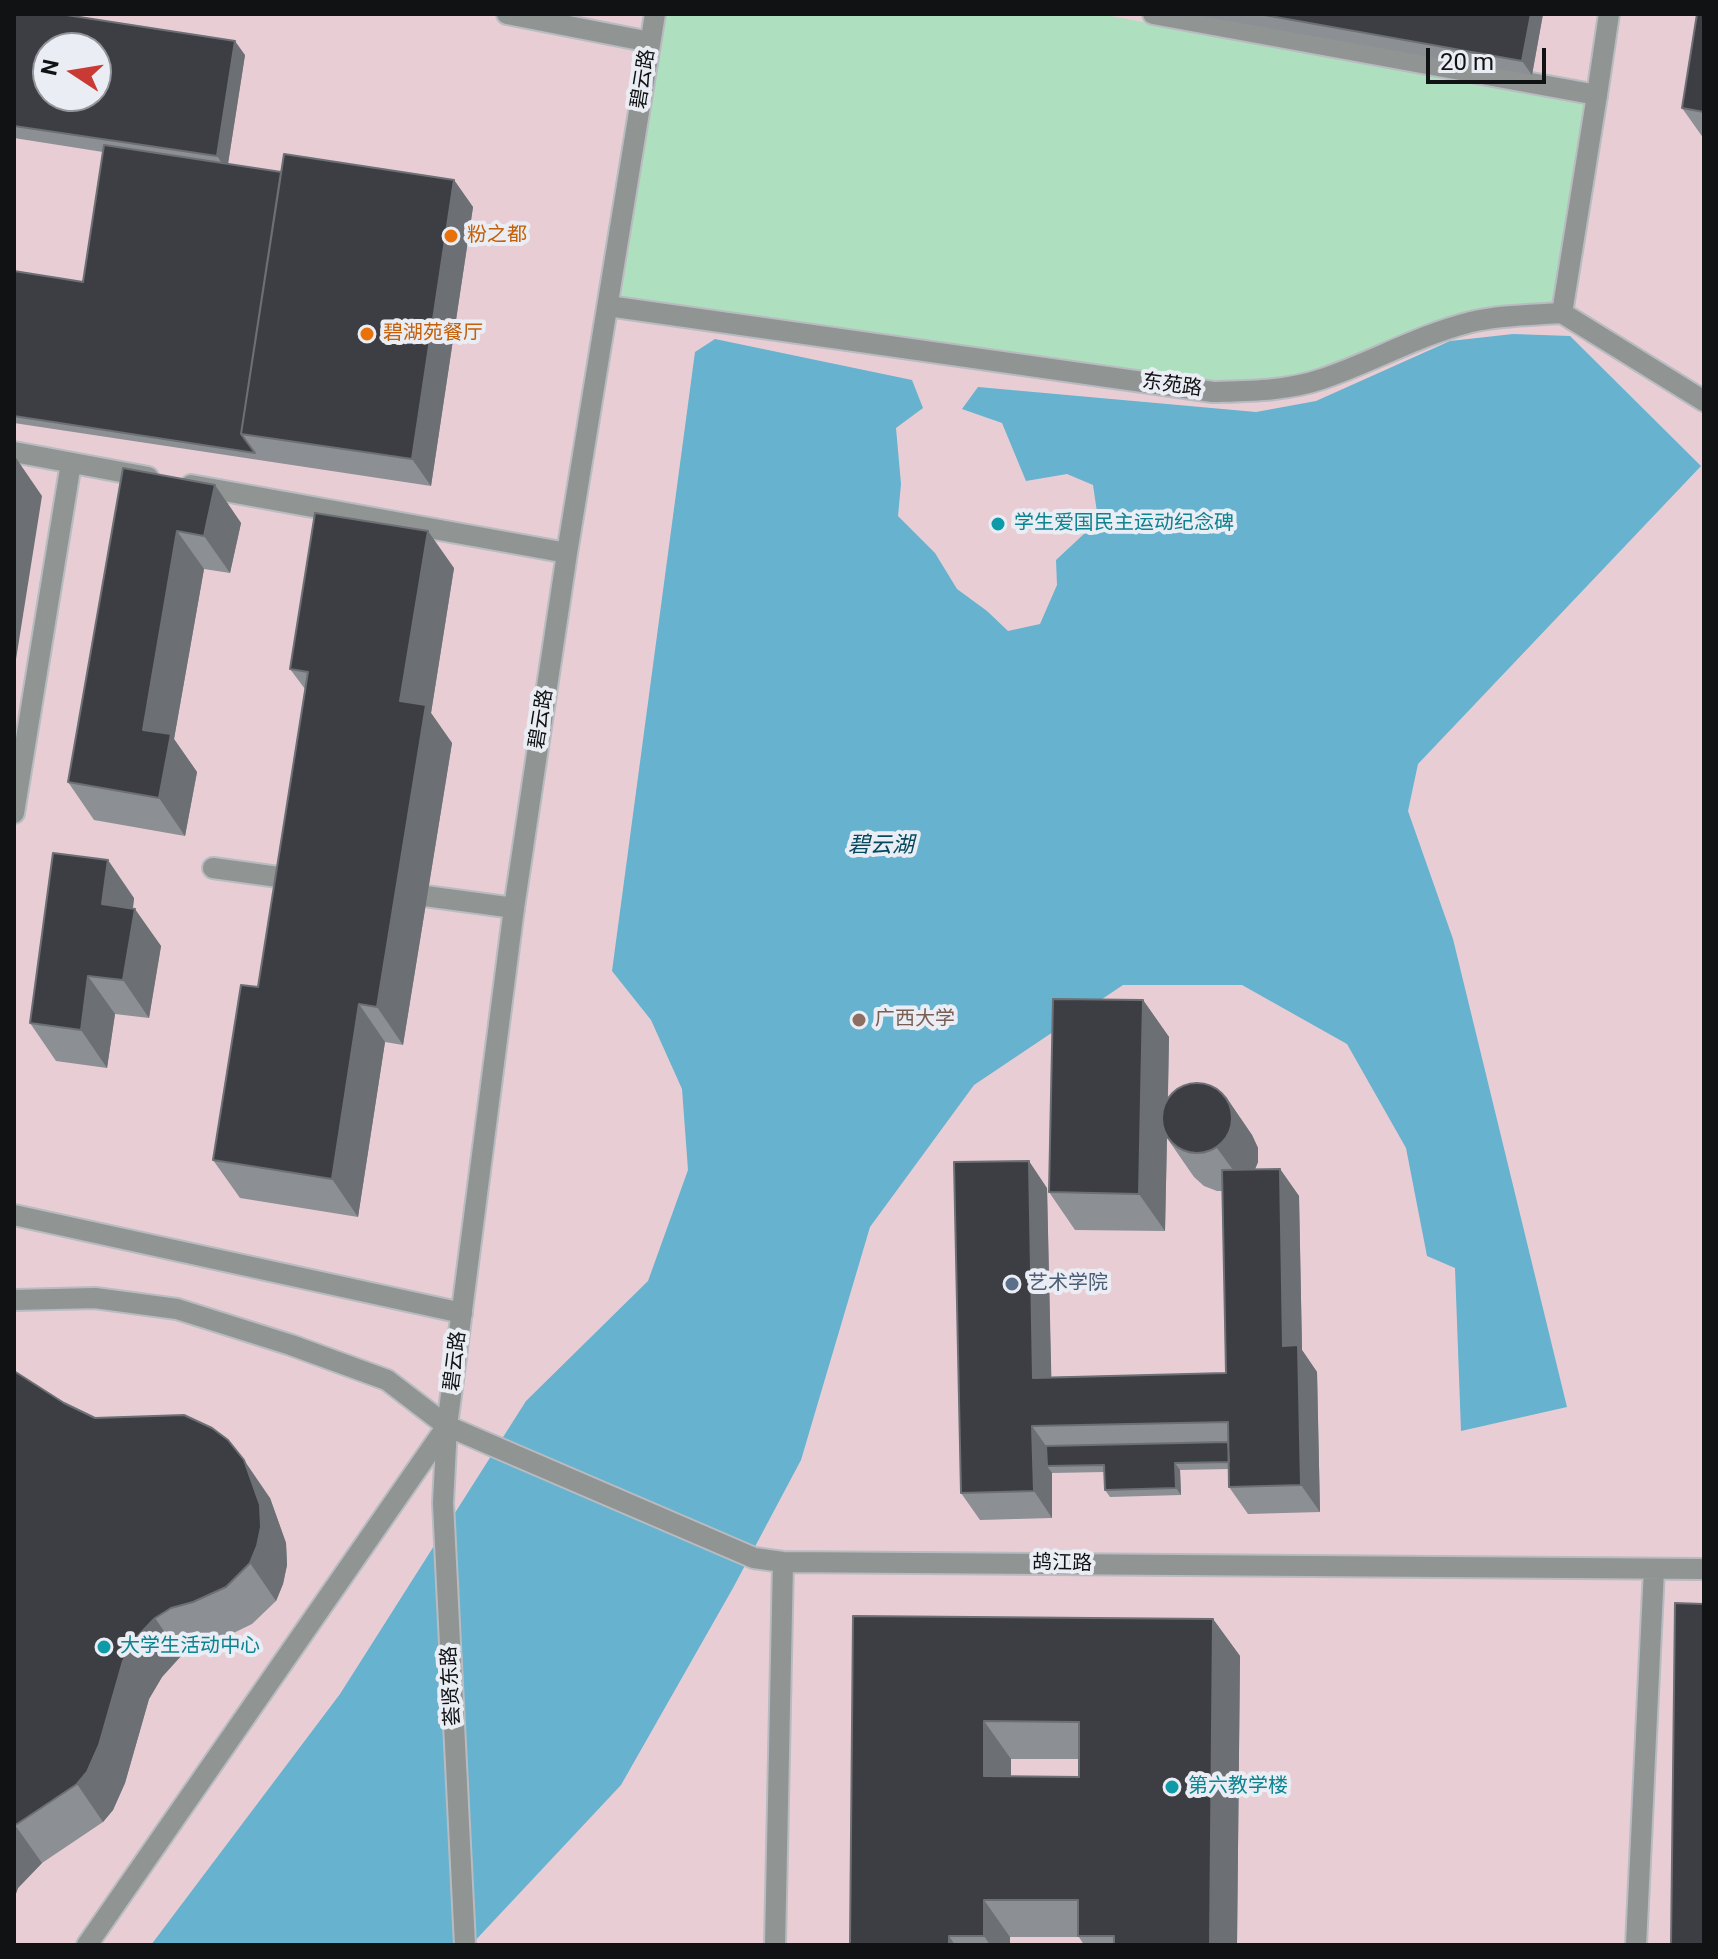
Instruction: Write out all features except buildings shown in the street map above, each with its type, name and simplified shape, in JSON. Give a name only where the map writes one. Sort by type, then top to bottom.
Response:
[{"type":"street","points":[[507,14],[650,42]]},
{"type":"street","name":"碧云路","points":[[447,1426],[514,908],[567,553],[655,14]]},
{"type":"street","points":[[1153,14],[1597,95]]},
{"type":"street","points":[[1609,14],[1562,313],[1704,401]]},
{"type":"street","name":"东苑路","points":[[608,306],[1213,392],[1252,391],[1322,379],[1411,340],[1474,321],[1562,313]]},
{"type":"street","points":[[14,452],[567,553]]},
{"type":"street","points":[[14,813],[71,463]]},
{"type":"street","points":[[213,868],[324,883]]},
{"type":"street","points":[[387,891],[514,908]]},
{"type":"street","points":[[14,1215],[462,1313]]},
{"type":"street","name":"鸪江路","points":[[14,1300],[95,1298],[177,1309],[291,1345],[387,1380],[447,1426],[754,1558],[783,1562],[1704,1569]]},
{"type":"street","points":[[87,1945],[447,1426]]},
{"type":"street","name":"荟贤东路","points":[[447,1426],[443,1503],[465,1945]]},
{"type":"street","points":[[775,1945],[783,1562]]},
{"type":"street","points":[[1636,1945],[1654,1569]]},
{"type":"shaded area","name":"广西大学","points":[[14,14],[1704,14],[1704,1945],[14,1945]]},
{"type":"green space","points":[[665,14],[1100,14],[1584,103],[1555,304],[1455,317],[1381,344],[1323,370],[1248,387],[621,298]]},
{"type":"water","name":"碧云湖","points":[[1513,334],[1570,336],[1701,466],[1418,764],[1408,811],[1453,939],[1567,1407],[1461,1431],[1455,1268],[1427,1256],[1406,1148],[1347,1044],[1242,985],[1123,985],[974,1085],[870,1227],[801,1460],[733,1588],[621,1785],[471,1945],[151,1945],[340,1694],[526,1401],[648,1281],[688,1170],[682,1089],[651,1020],[612,971],[695,352],[715,339],[912,380],[923,408],[896,428],[901,484],[898,516],[935,553],[957,589],[1008,631],[1040,624],[1057,585],[1056,560],[1085,533],[1097,512],[1093,485],[1067,474],[1026,481],[1002,423],[962,409],[978,387],[1256,412],[1316,401],[1450,341]]},
{"type":"place","name":"粉之都","points":[[451,236]]},
{"type":"place","name":"碧湖苑餐厅","points":[[367,334]]},
{"type":"place","name":"学生爱国民主运动纪念碑","points":[[998,524]]},
{"type":"place","name":"广西大学","points":[[859,1020]]},
{"type":"place","name":"艺术学院","points":[[1012,1284]]},
{"type":"place","name":"大学生活动中心","points":[[104,1647]]},
{"type":"place","name":"第六教学楼","points":[[1172,1787]]}]
